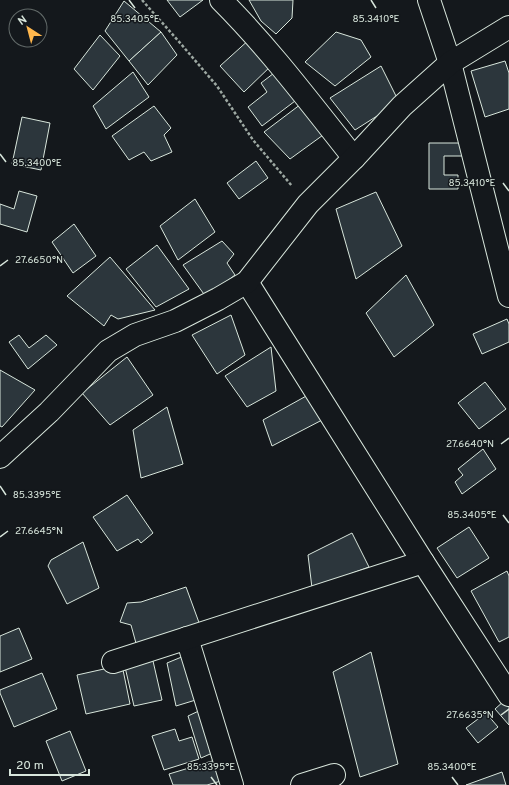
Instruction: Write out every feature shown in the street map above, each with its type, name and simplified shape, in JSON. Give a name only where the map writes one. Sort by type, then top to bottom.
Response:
[{"type":"street","points":[[221,0],[240,19],[280,66],[354,158]]},
{"type":"street","points":[[429,0],[450,63],[509,296]]},
{"type":"street","points":[[0,457],[49,412],[108,351],[135,335],[175,321],[247,282],[308,204],[354,158],[402,106],[450,63],[509,27]]},
{"type":"street","points":[[247,282],[423,562],[509,695]]},
{"type":"street","points":[[113,662],[423,562]]},
{"type":"street","points":[[187,638],[232,785]]},
{"type":"street","points":[[302,785],[334,775]]},
{"type":"path","points":[[142,0],[217,86],[253,140],[308,204]]},
{"type":"building","points":[[167,0],[203,0],[180,17]]},
{"type":"building","points":[[249,0],[293,0],[292,18],[276,34],[261,21]]},
{"type":"building","points":[[124,1],[161,32],[129,61],[105,31]]},
{"type":"building","points":[[161,32],[177,55],[148,85],[129,61]]},
{"type":"building","points":[[336,32],[361,40],[371,57],[335,86],[305,62]]},
{"type":"building","points":[[100,35],[120,56],[93,90],[74,69]]},
{"type":"building","points":[[251,38],[274,63],[244,92],[220,66]]},
{"type":"building","points":[[505,61],[509,73],[509,109],[485,117],[471,71]]},
{"type":"building","points":[[381,66],[399,102],[355,130],[330,98]]},
{"type":"building","points":[[278,70],[299,98],[262,126],[248,107],[267,92],[261,83]]},
{"type":"building","points":[[133,72],[149,97],[106,129],[93,106]]},
{"type":"building","points":[[305,101],[330,130],[290,159],[264,132]]},
{"type":"building","points":[[154,106],[171,128],[164,135],[172,152],[151,161],[144,152],[129,160],[112,136]]},
{"type":"building","points":[[22,117],[50,123],[41,170],[12,164]]},
{"type":"building","points":[[429,143],[466,143],[466,156],[444,156],[444,175],[458,175],[458,189],[429,189]]},
{"type":"building","points":[[256,161],[268,178],[239,199],[227,183]]},
{"type":"building","points":[[19,191],[37,196],[27,232],[0,224],[0,204],[14,209]]},
{"type":"building","points":[[376,192],[402,246],[356,279],[336,209]]},
{"type":"building","points":[[195,199],[215,232],[178,260],[160,226]]},
{"type":"building","points":[[74,224],[96,256],[73,273],[52,242]]},
{"type":"building","points":[[222,241],[234,254],[227,263],[235,275],[206,297],[183,265]]},
{"type":"building","points":[[157,245],[189,289],[156,307],[126,269]]},
{"type":"building","points":[[110,257],[155,310],[118,319],[111,315],[104,326],[67,296]]},
{"type":"building","points":[[406,275],[434,325],[394,357],[366,313]]},
{"type":"building","points":[[231,315],[245,355],[217,374],[192,335]]},
{"type":"building","points":[[507,319],[509,324],[509,342],[482,354],[473,334]]},
{"type":"building","points":[[19,335],[29,348],[46,335],[57,345],[28,369],[9,342]]},
{"type":"building","points":[[271,347],[276,391],[247,407],[225,376]]},
{"type":"building","points":[[127,357],[153,395],[110,425],[82,393]]},
{"type":"building","points":[[0,370],[35,390],[2,427],[0,426]]},
{"type":"building","points":[[485,382],[506,409],[479,429],[458,403]]},
{"type":"building","points":[[308,395],[324,419],[272,446],[263,420]]},
{"type":"building","points":[[167,407],[183,464],[141,478],[133,430]]},
{"type":"building","points":[[483,449],[496,469],[462,494],[455,482],[463,475],[458,469]]},
{"type":"building","points":[[127,495],[153,533],[141,543],[138,539],[117,551],[93,517]]},
{"type":"building","points":[[469,527],[489,558],[457,578],[437,548]]},
{"type":"building","points":[[352,533],[369,567],[312,588],[308,555]]},
{"type":"building","points":[[83,542],[99,588],[67,604],[48,566],[51,560]]},
{"type":"building","points":[[507,571],[509,576],[509,637],[499,642],[471,591]]},
{"type":"building","points":[[186,587],[201,628],[137,647],[131,625],[120,622],[127,603],[141,602]]},
{"type":"building","points":[[19,628],[32,659],[0,672],[0,636]]},
{"type":"building","points":[[371,652],[398,764],[360,777],[333,672]]},
{"type":"building","points":[[184,656],[199,699],[176,706],[167,663]]},
{"type":"building","points":[[153,661],[162,700],[134,706],[125,667]]},
{"type":"building","points":[[122,665],[130,704],[86,714],[77,675]]},
{"type":"building","points":[[42,673],[57,709],[14,727],[0,690]]},
{"type":"building","points":[[504,701],[509,707],[509,725],[495,709]]},
{"type":"building","points":[[203,709],[217,751],[201,758],[188,716]]},
{"type":"building","points":[[486,713],[498,727],[478,743],[466,728]]},
{"type":"building","points":[[175,729],[179,741],[192,737],[199,759],[164,770],[152,736]]},
{"type":"building","points":[[70,731],[86,771],[62,781],[46,741]]},
{"type":"building","points":[[222,758],[228,779],[207,785],[173,785],[169,774]]},
{"type":"building","points":[[502,772],[506,785],[466,785]]}]
